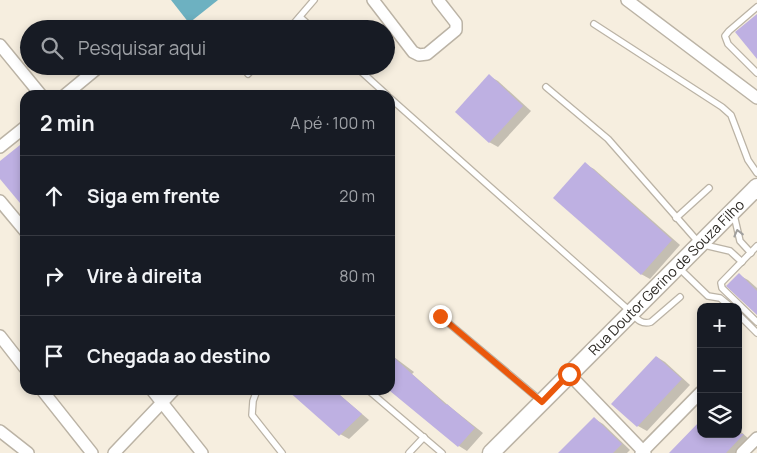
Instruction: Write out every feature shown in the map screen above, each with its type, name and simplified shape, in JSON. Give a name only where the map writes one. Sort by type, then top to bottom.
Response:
[{"type":"main road","name":"Rua Doutor Gerino de Souza Filho","points":[[491,453],[757,187]]},
{"type":"street","points":[[373,0],[388,20]]},
{"type":"street","points":[[395,29],[413,52],[420,55],[426,54],[456,30],[456,23],[438,0]]},
{"type":"street","points":[[627,0],[757,98]]},
{"type":"street","points":[[0,45],[20,69]]},
{"type":"street","points":[[25,75],[37,90]]},
{"type":"street","points":[[71,90],[89,75]]},
{"type":"street","points":[[0,147],[20,131]]},
{"type":"street","points":[[0,201],[20,225]]},
{"type":"street","points":[[0,336],[20,362]]},
{"type":"street","points":[[569,374],[643,452],[700,393]]},
{"type":"street","points":[[46,395],[92,453]]},
{"type":"street","points":[[156,395],[202,453]]},
{"type":"street","points":[[114,453],[169,395]]},
{"type":"street","points":[[0,431],[28,453]]},
{"type":"street","points":[[742,453],[757,438]]},
{"type":"lane","points":[[298,20],[314,0]]},
{"type":"lane","points":[[757,8],[725,36],[728,44],[757,73]]},
{"type":"lane","points":[[300,17],[303,20]]},
{"type":"lane","points":[[594,24],[722,107],[731,115],[748,160],[757,173]]},
{"type":"lane","points":[[365,75],[381,90]]},
{"type":"lane","points":[[546,87],[608,140],[700,244],[730,251],[742,262]]},
{"type":"lane","points":[[395,102],[632,312],[640,322],[646,324],[651,322],[680,297]]},
{"type":"lane","points":[[676,218],[709,188]]},
{"type":"lane","points":[[734,210],[740,241],[751,253]]},
{"type":"lane","points":[[757,246],[721,283],[722,288],[757,322]]},
{"type":"lane","points":[[677,267],[708,296],[720,298],[726,303]]},
{"type":"lane","points":[[440,316],[542,402]]},
{"type":"lane","points":[[742,318],[757,333]]},
{"type":"lane","points":[[255,395],[252,401],[252,414],[282,453]]},
{"type":"lane","points":[[374,395],[442,453]]},
{"type":"lane","points":[[409,453],[424,437]]},
{"type":"water","points":[[171,0],[218,0],[193,20],[187,20]]},
{"type":"building","points":[[757,14],[757,59],[735,32]]},
{"type":"building","points":[[489,74],[523,106],[489,143],[455,112]]},
{"type":"building","points":[[20,145],[20,203],[0,179],[0,161]]},
{"type":"building","points":[[585,162],[672,240],[641,275],[553,198]]},
{"type":"building","points":[[739,273],[757,291],[757,315],[726,286]]},
{"type":"building","points":[[656,356],[682,379],[637,427],[611,404]]},
{"type":"building","points":[[395,359],[446,405],[475,428],[458,447],[395,395]]},
{"type":"building","points":[[293,395],[340,395],[362,414],[339,436]]},
{"type":"building","points":[[594,417],[622,444],[613,453],[558,453]]},
{"type":"building","points":[[697,424],[697,438],[740,438],[726,453],[669,453]]},
{"type":"route","points":[[440,316],[542,402],[569,374]]}]
